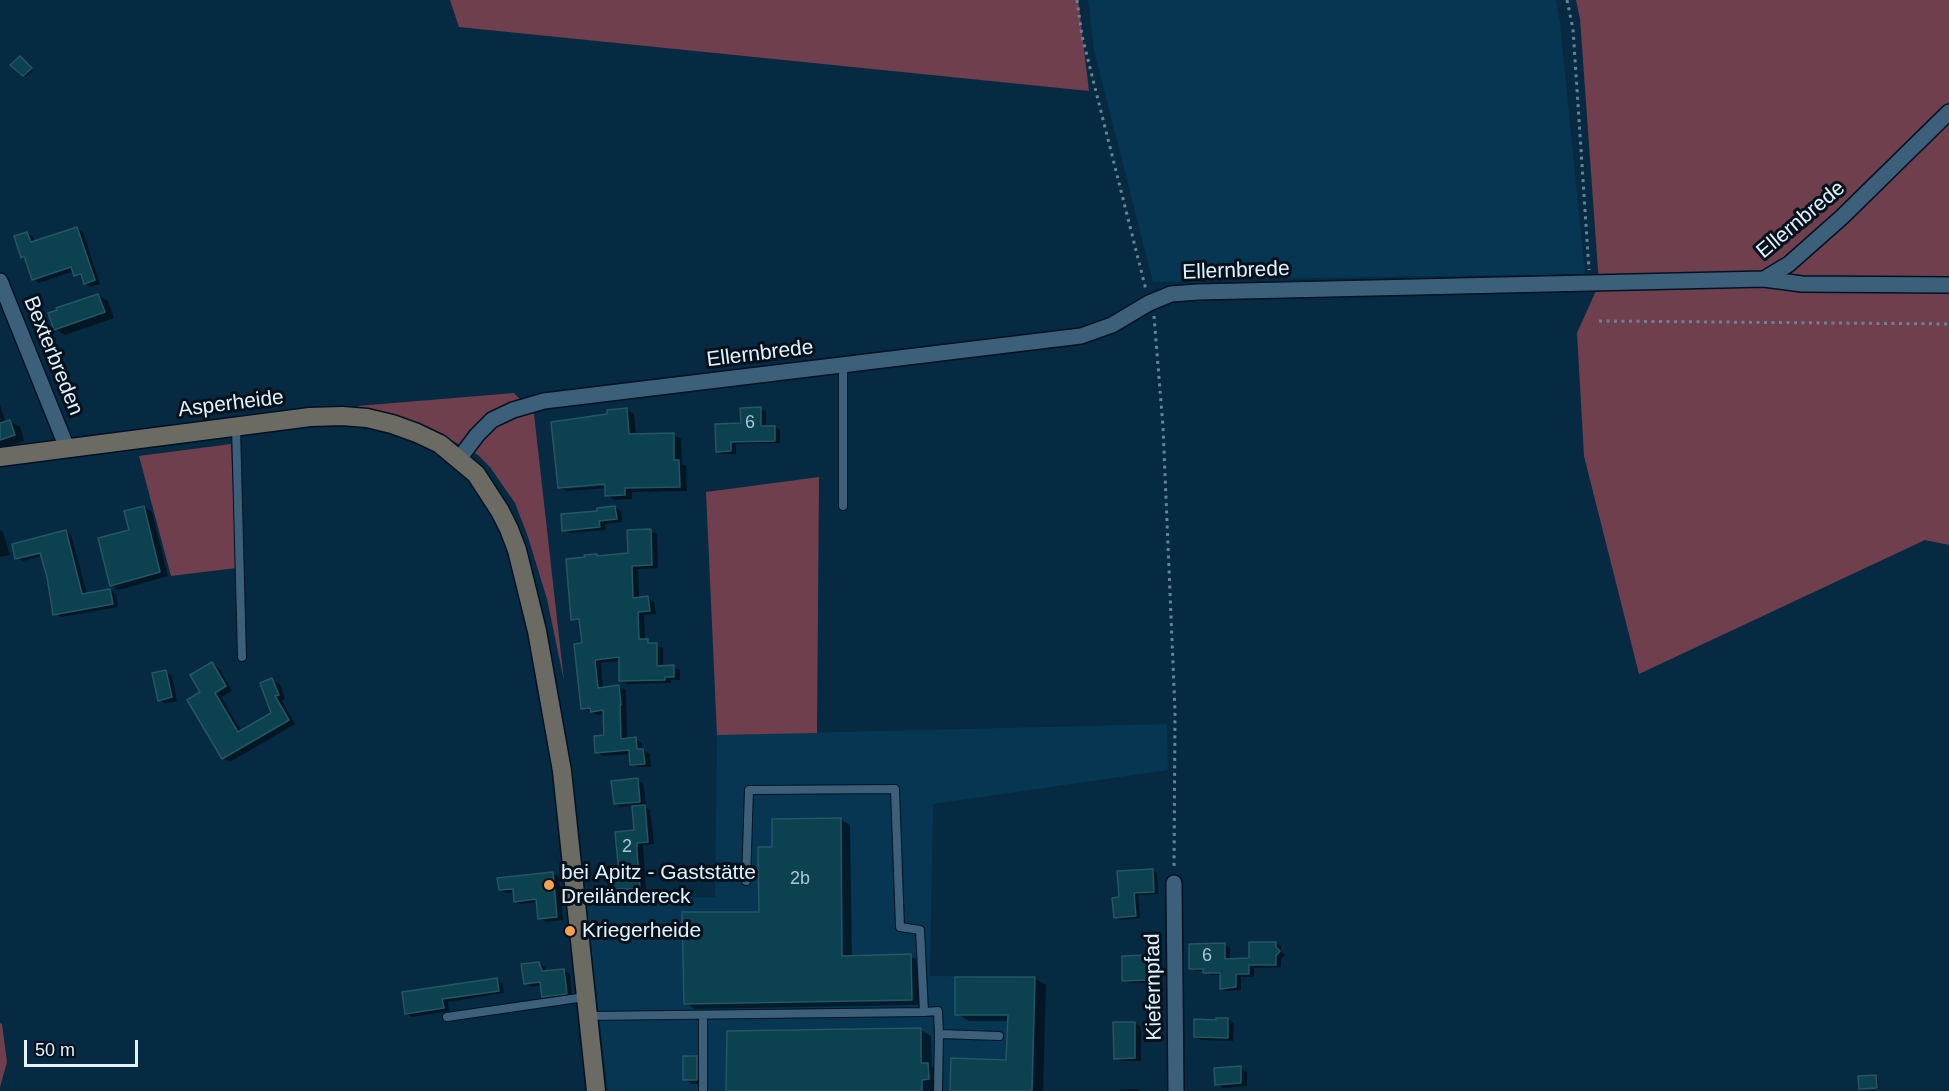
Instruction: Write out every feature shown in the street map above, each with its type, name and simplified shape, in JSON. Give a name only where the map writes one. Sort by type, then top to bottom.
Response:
[{"type":"street","name":"Ellernbrede","points":[[459,459],[492,420],[513,410],[544,401],[1081,336],[1112,325],[1149,303],[1171,294],[1198,291],[1764,279],[1789,264],[1949,112]]},
{"type":"street","points":[[1764,279],[1802,284],[1949,285]]},
{"type":"street","name":"Bexterbreden","points":[[0,281],[67,448]]},
{"type":"street","name":"Asperheide","points":[[0,457],[310,417],[342,416],[367,418],[417,433],[440,444],[459,459]]},
{"type":"street","points":[[459,459],[476,474],[500,511],[517,550],[533,612],[562,771],[596,1091]]},
{"type":"street","name":"Kiefernpfad","points":[[1174,883],[1176,1091]]},
{"type":"lane","points":[[843,365],[843,506]]},
{"type":"lane","points":[[236,427],[242,657]]},
{"type":"lane","points":[[746,881],[749,790],[895,789],[900,927],[920,930],[924,1012]]},
{"type":"lane","points":[[447,1017],[586,996]]},
{"type":"lane","points":[[589,1016],[938,1011],[938,1091]]},
{"type":"lane","points":[[703,1016],[703,1091]]},
{"type":"lane","points":[[939,1034],[999,1036]]},
{"type":"path","points":[[1077,0],[1082,36],[1155,321],[1163,427],[1175,711],[1174,883]]},
{"type":"path","points":[[1567,0],[1573,29],[1590,282]]},
{"type":"path","points":[[1599,321],[1949,324]]},
{"type":"shaded area","points":[[450,0],[1078,0],[1089,91],[459,27]]},
{"type":"shaded area","points":[[1088,0],[1556,0],[1585,274],[1153,282],[1094,50]]},
{"type":"shaded area","points":[[1576,0],[1949,0],[1949,545],[1925,540],[1639,674],[1584,456],[1577,333],[1599,284],[1580,19]]},
{"type":"shaded area","points":[[514,393],[534,414],[564,681],[547,599],[528,537],[515,503],[490,467],[478,455],[444,436],[357,406]]},
{"type":"shaded area","points":[[231,444],[236,568],[171,576],[139,456]]},
{"type":"shaded area","points":[[819,477],[817,733],[717,735],[706,492]]},
{"type":"shaded area","points":[[1167,724],[1168,770],[933,804],[930,976],[1035,977],[1032,1091],[608,1091],[585,898],[715,897],[717,735]]},
{"type":"shaded area","points":[[0,1023],[7,1062],[0,1087]]},
{"type":"building","points":[[20,56],[32,68],[23,76],[10,65]]},
{"type":"building","points":[[77,227],[95,280],[84,284],[81,274],[74,276],[71,267],[32,280],[24,256],[21,258],[14,236],[27,232],[31,242]]},
{"type":"building","points":[[98,294],[105,312],[54,330],[48,313],[57,310],[56,308]]},
{"type":"building","points":[[761,407],[761,426],[775,426],[775,441],[731,442],[731,451],[716,452],[715,424],[741,423],[740,408]]},
{"type":"building","points":[[627,408],[629,434],[674,433],[674,460],[679,460],[680,487],[625,488],[625,495],[605,496],[605,484],[558,488],[551,422],[607,414],[607,410]]},
{"type":"building","points":[[10,420],[15,435],[0,440],[0,423]]},
{"type":"building","points":[[144,506],[160,572],[110,586],[98,538],[129,530],[124,511]]},
{"type":"building","points":[[615,506],[617,519],[599,521],[600,527],[562,531],[561,514],[597,511],[597,508]]},
{"type":"building","points":[[651,529],[652,565],[632,566],[633,598],[648,596],[650,611],[638,612],[639,639],[648,639],[648,643],[657,643],[657,666],[674,665],[674,677],[665,677],[665,680],[619,681],[619,657],[595,660],[598,688],[619,685],[621,739],[636,737],[637,749],[643,749],[645,764],[630,765],[629,750],[595,753],[594,736],[604,735],[603,710],[591,712],[590,708],[581,709],[574,644],[582,643],[579,619],[571,620],[566,559],[585,557],[584,555],[628,553],[627,530]]},
{"type":"building","points":[[66,530],[82,594],[110,589],[113,604],[53,615],[47,577],[40,553],[15,559],[12,544]]},
{"type":"building","points":[[212,662],[226,686],[215,693],[238,732],[271,713],[260,683],[272,678],[279,695],[275,696],[289,720],[222,759],[187,700],[200,692],[190,675]]},
{"type":"building","points":[[166,670],[172,697],[158,701],[152,673]]},
{"type":"building","points":[[638,778],[640,802],[614,804],[611,781]]},
{"type":"building","points":[[645,805],[648,842],[637,843],[640,889],[613,889],[613,873],[619,873],[615,832],[634,830],[632,806]]},
{"type":"building","points":[[841,818],[842,956],[911,954],[912,1000],[684,1004],[682,912],[759,912],[758,847],[772,847],[772,819]]},
{"type":"building","points":[[1153,869],[1154,892],[1134,893],[1136,916],[1114,918],[1112,898],[1119,897],[1117,871]]},
{"type":"building","points":[[553,872],[557,917],[538,919],[536,899],[514,902],[513,889],[499,890],[497,878]]},
{"type":"building","points":[[1249,942],[1276,942],[1276,947],[1280,951],[1276,956],[1276,965],[1249,965],[1249,974],[1236,974],[1236,987],[1220,989],[1220,973],[1203,973],[1203,969],[1189,969],[1189,944],[1225,943],[1225,959],[1249,958]]},
{"type":"building","points":[[1150,955],[1150,980],[1122,981],[1122,956]]},
{"type":"building","points":[[539,962],[542,971],[564,969],[567,994],[542,997],[540,982],[524,984],[521,964]]},
{"type":"building","points":[[955,977],[1035,977],[1032,1091],[950,1091],[951,1058],[1006,1060],[1008,1015],[955,1015]]},
{"type":"building","points":[[497,978],[499,991],[442,999],[444,1008],[405,1014],[402,992]]},
{"type":"building","points":[[1216,1018],[1228,1018],[1228,1038],[1194,1037],[1194,1019],[1216,1020]]},
{"type":"building","points":[[1113,1022],[1135,1022],[1135,1058],[1114,1059]]},
{"type":"building","points":[[921,1028],[921,1063],[928,1063],[929,1079],[922,1080],[922,1091],[726,1091],[727,1031]]},
{"type":"building","points":[[683,1056],[697,1056],[697,1080],[683,1080]]},
{"type":"building","points":[[1241,1066],[1241,1083],[1215,1085],[1214,1068]]},
{"type":"building","points":[[1876,1075],[1877,1088],[1859,1089],[1858,1076]]},
{"type":"place","name":"bei Apitz - Gaststätte Dreiländereck","points":[[549,885]]},
{"type":"place","name":"Kriegerheide","points":[[570,931]]}]
